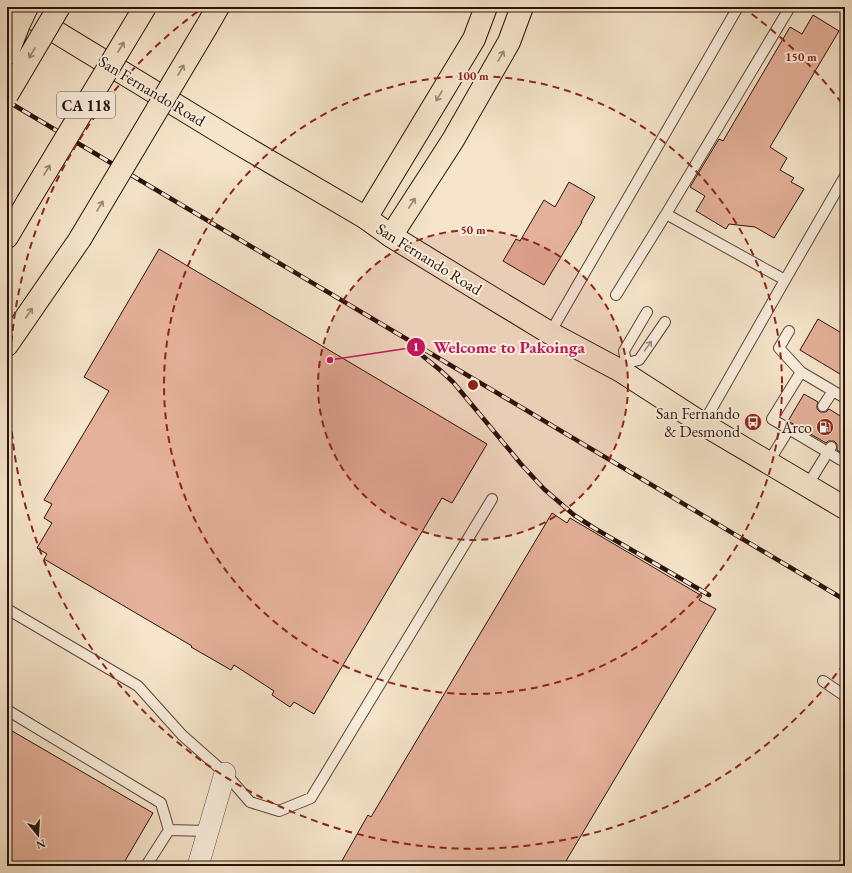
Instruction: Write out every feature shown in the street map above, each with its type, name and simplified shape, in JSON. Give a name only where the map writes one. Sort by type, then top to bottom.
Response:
[{"type":"main road","name":"San Fernando Road","points":[[15,7],[238,143],[366,218],[391,236],[550,333],[623,367],[703,424],[845,508]]},
{"type":"main road","points":[[7,54],[18,24],[27,7]]},
{"type":"main road","points":[[7,95],[59,7]]},
{"type":"main road","name":"CA 118","points":[[7,237],[145,7]]},
{"type":"main road","points":[[7,345],[80,239],[218,7]]},
{"type":"main road","points":[[366,218],[474,39],[486,7]]},
{"type":"main road","points":[[391,236],[453,140],[509,42],[522,7]]},
{"type":"street","points":[[198,866],[225,773]]},
{"type":"lane","points":[[550,333],[738,7]]},
{"type":"lane","points":[[616,295],[790,7]]},
{"type":"lane","points":[[703,424],[845,176]]},
{"type":"lane","points":[[666,214],[786,280]]},
{"type":"lane","points":[[647,312],[624,351],[623,367],[639,360],[665,322]]},
{"type":"lane","points":[[790,331],[779,348],[801,372],[845,398]]},
{"type":"lane","points":[[801,372],[772,419],[788,429],[805,435],[845,462]]},
{"type":"lane","points":[[824,406],[833,391]]},
{"type":"lane","points":[[768,463],[788,429]]},
{"type":"lane","points":[[807,486],[829,450]]},
{"type":"lane","points":[[7,609],[138,686],[182,735],[225,773],[250,802],[279,811],[311,798],[492,499]]},
{"type":"lane","points":[[823,682],[845,696]]},
{"type":"lane","points":[[7,710],[161,803],[169,830],[146,866]]},
{"type":"lane","points":[[169,830],[208,831]]},
{"type":"building","points":[[813,15],[839,31],[770,147],[787,158],[780,170],[794,178],[791,182],[804,189],[774,238],[755,227],[729,224],[726,229],[696,211],[705,196],[690,187],[719,139],[723,141],[790,27],[802,34]]},
{"type":"building","points":[[569,182],[595,197],[582,222],[544,285],[503,261],[516,239],[520,241],[544,200],[555,207]]},
{"type":"building","points":[[159,249],[487,444],[452,503],[442,498],[314,714],[294,702],[290,707],[272,695],[274,691],[234,665],[231,670],[191,647],[192,646],[44,559],[47,554],[37,548],[52,523],[44,518],[52,504],[44,500],[109,391],[84,377]]},
{"type":"building","points":[[818,319],[845,335],[845,377],[800,350]]},
{"type":"building","points":[[804,394],[818,402],[817,409],[820,412],[826,412],[829,409],[845,419],[845,455],[837,450],[837,444],[834,441],[828,441],[826,443],[788,421]]},
{"type":"building","points":[[552,513],[567,523],[570,518],[702,596],[699,600],[716,609],[563,866],[339,866],[368,815],[371,817]]},
{"type":"building","points":[[7,728],[153,813],[122,866],[7,866]]},
{"type":"railway","points":[[7,101],[845,600]]},
{"type":"railway","points":[[413,348],[453,382],[521,464],[544,489],[574,515],[709,595]]},
{"type":"place","name":"Welcome to Pakoinga","points":[[330,360]]},
{"type":"place","name":"San Fernando & Desmond","points":[[753,422]]},
{"type":"place","name":"Arco","points":[[825,427]]}]
